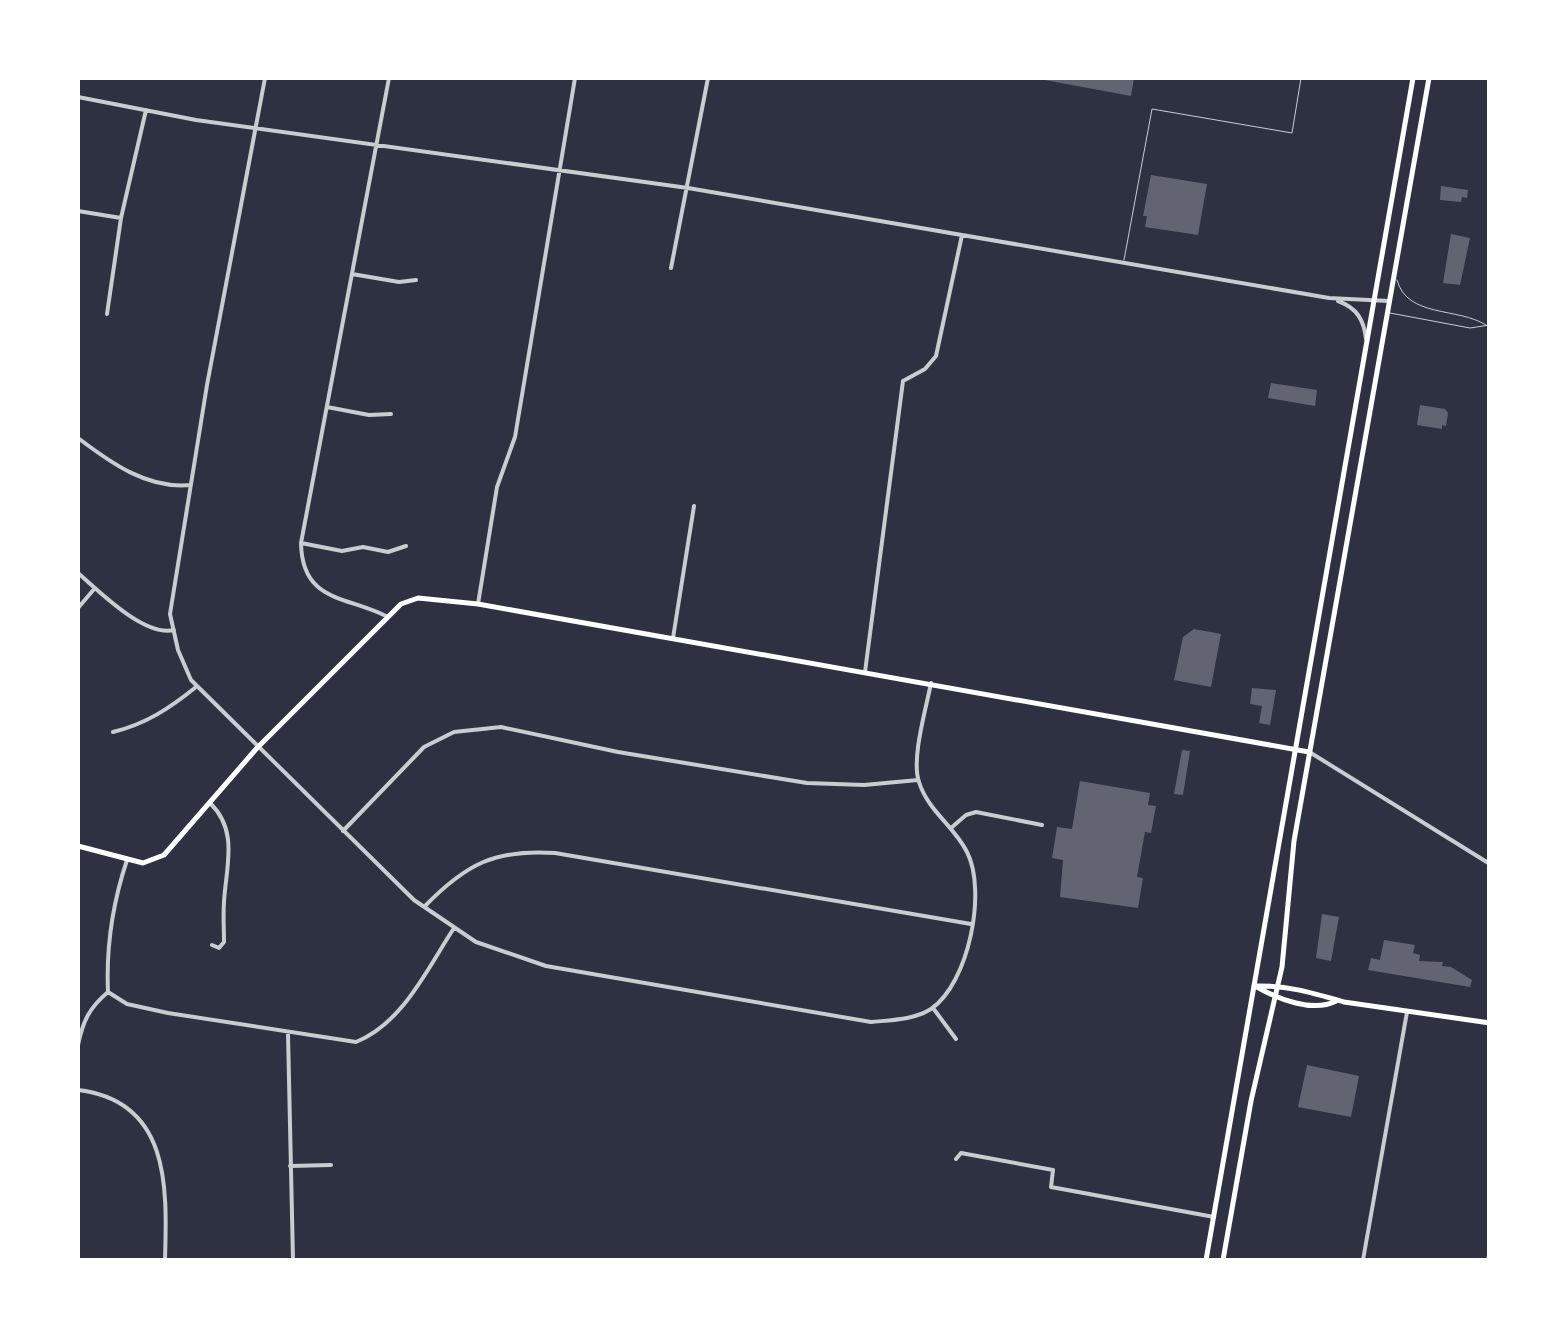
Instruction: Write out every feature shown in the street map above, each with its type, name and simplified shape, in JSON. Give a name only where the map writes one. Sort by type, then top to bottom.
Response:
[{"type":"main road","points":[[1206,1260],[1413,78]]},
{"type":"main road","points":[[1222,1260],[1277,985],[1294,841],[1429,78]]},
{"type":"main road","points":[[78,846],[143,862],[164,855],[257,748],[386,616],[415,598],[478,604],[1309,752]]},
{"type":"main road","points":[[1254,986],[1277,985],[1326,994],[1337,1001],[1490,1023]]},
{"type":"main road","points":[[1254,986],[1274,997],[1324,1007],[1337,1001]]},
{"type":"street","points":[[266,78],[190,485],[170,614],[178,650],[196,686],[424,907],[454,928],[510,956],[546,966],[872,1022],[910,1018],[932,1008],[950,988],[964,962],[976,898],[973,866],[951,828],[930,806],[918,780],[931,683]]},
{"type":"street","points":[[386,616],[366,606],[335,600],[318,589],[301,559],[301,544],[389,78]]},
{"type":"street","points":[[478,604],[497,487],[515,438],[575,78]]},
{"type":"street","points":[[671,268],[708,78]]},
{"type":"street","points":[[78,97],[256,128],[688,188],[1329,298],[1389,300]]},
{"type":"street","points":[[106,314],[121,218],[146,110]]},
{"type":"street","points":[[78,211],[121,218]]},
{"type":"street","points":[[865,672],[904,381],[925,369],[936,356],[962,236]]},
{"type":"street","points":[[352,274],[399,282],[416,280]]},
{"type":"street","points":[[1329,298],[1356,310],[1366,340]]},
{"type":"street","points":[[327,407],[369,416],[392,414]]},
{"type":"street","points":[[78,438],[109,462],[146,480],[190,485]]},
{"type":"street","points":[[673,638],[694,506]]},
{"type":"street","points":[[301,544],[388,552],[406,546]]},
{"type":"street","points":[[78,573],[126,613],[155,629],[174,630]]},
{"type":"street","points":[[78,608],[95,588]]},
{"type":"street","points":[[113,732],[138,726],[168,709],[196,686]]},
{"type":"street","points":[[343,831],[424,747],[454,732],[501,727],[618,752],[807,783],[864,786],[918,780]]},
{"type":"street","points":[[1309,752],[1490,864]]},
{"type":"street","points":[[210,803],[226,823],[230,853],[224,942],[219,948],[212,945]]},
{"type":"street","points":[[951,828],[976,812],[1042,825]]},
{"type":"street","points":[[424,907],[453,877],[482,863],[520,851],[555,852],[971,924]]},
{"type":"street","points":[[108,992],[106,963],[126,860]]},
{"type":"street","points":[[108,992],[127,1004],[288,1034],[356,1042],[380,1032],[408,999],[454,928]]},
{"type":"street","points":[[78,1045],[83,1020],[92,1005],[108,992]]},
{"type":"street","points":[[932,1008],[956,1039]]},
{"type":"street","points":[[1363,1260],[1407,1012]]},
{"type":"street","points":[[288,1034],[292,1260]]},
{"type":"street","points":[[78,1090],[98,1092],[126,1108],[150,1136],[161,1158],[167,1199],[165,1260]]},
{"type":"street","points":[[956,1159],[960,1153],[1054,1170],[1051,1188],[1214,1217]]},
{"type":"street","points":[[290,1166],[331,1165]]},
{"type":"street","points":[[1488,1260],[1490,1250]]},
{"type":"lane","points":[[1124,262],[1152,109],[1292,133],[1302,78]]},
{"type":"lane","points":[[1394,269],[1399,288],[1410,302],[1471,315],[1488,325]]},
{"type":"lane","points":[[1387,313],[1470,328],[1488,325]]},
{"type":"building","points":[[1034,78],[1134,78],[1131,96]]},
{"type":"building","points":[[1151,175],[1207,184],[1198,235],[1145,227],[1147,216],[1143,216]]},
{"type":"building","points":[[1441,186],[1468,190],[1467,198],[1462,197],[1461,202],[1440,200]]},
{"type":"building","points":[[1451,234],[1470,238],[1460,285],[1443,283]]},
{"type":"building","points":[[1271,383],[1317,390],[1315,406],[1268,398]]},
{"type":"building","points":[[1420,405],[1445,409],[1446,426],[1442,425],[1442,429],[1417,425]]},
{"type":"building","points":[[1194,629],[1221,634],[1211,687],[1174,680],[1183,637]]},
{"type":"building","points":[[1252,688],[1276,690],[1270,725],[1259,723],[1262,706],[1250,704]]},
{"type":"building","points":[[1182,750],[1190,751],[1183,795],[1174,794]]},
{"type":"building","points":[[1080,781],[1150,793],[1148,805],[1156,806],[1151,833],[1145,832],[1137,877],[1143,878],[1138,908],[1060,897],[1063,860],[1052,858],[1057,827],[1072,829]]},
{"type":"building","points":[[1322,914],[1339,917],[1331,961],[1316,958]]},
{"type":"building","points":[[1384,940],[1415,945],[1413,953],[1420,955],[1419,961],[1443,962],[1442,966],[1472,980],[1470,987],[1368,970],[1371,958],[1380,960]]},
{"type":"building","points":[[1307,1065],[1359,1076],[1351,1117],[1298,1107]]}]
